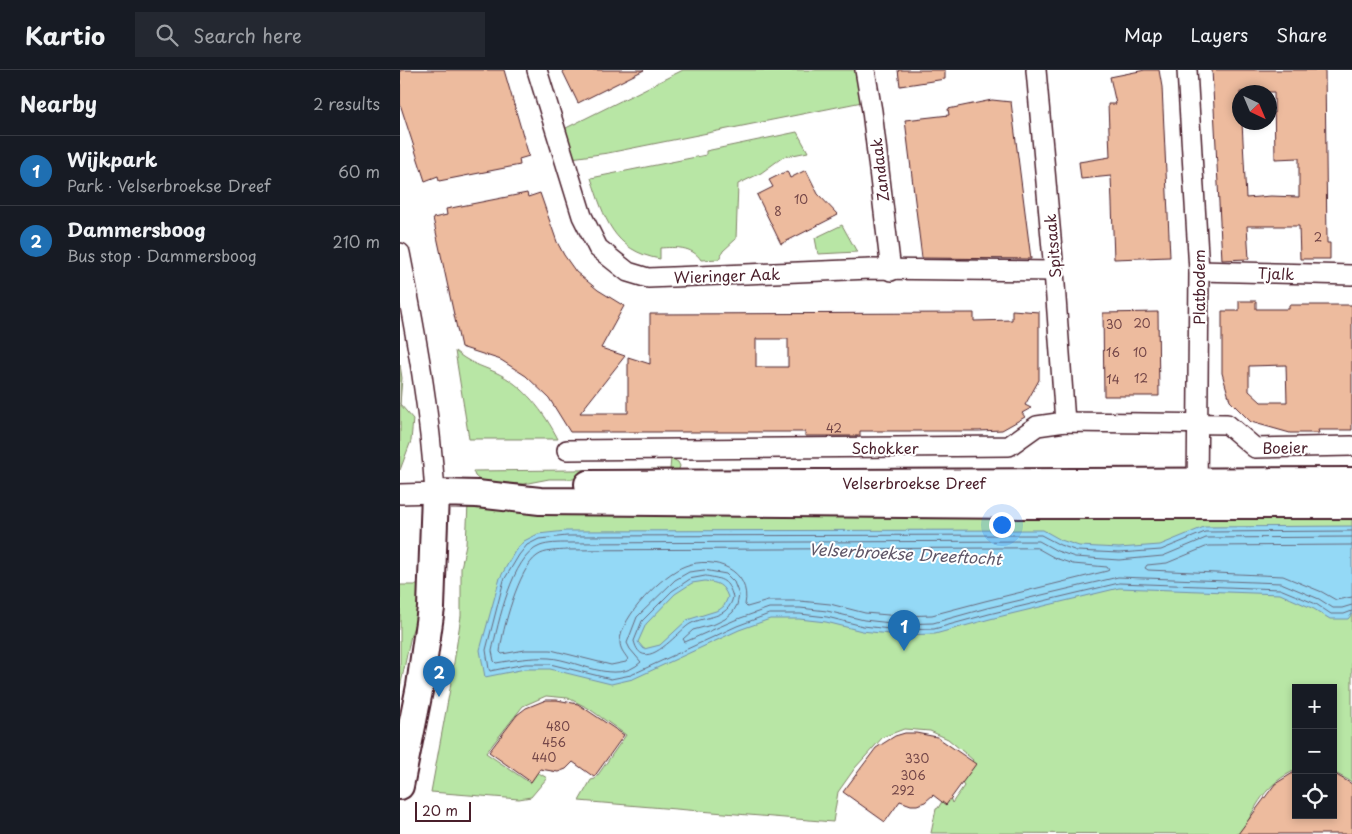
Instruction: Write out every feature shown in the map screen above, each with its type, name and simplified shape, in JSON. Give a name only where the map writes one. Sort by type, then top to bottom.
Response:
[{"type":"street","name":"Wieringer Aak","points":[[537,70],[582,216],[598,248],[628,272],[648,278],[870,269],[1054,270]]},
{"type":"street","name":"Zandaak","points":[[865,70],[872,111],[891,270]]},
{"type":"street","name":"Spitsaak","points":[[1036,70],[1054,270],[1065,422]]},
{"type":"street","name":"Platbodem","points":[[1187,70],[1199,271],[1196,424],[1197,493]]},
{"type":"street","points":[[400,253],[429,412],[436,493],[431,608],[420,686],[400,786]]},
{"type":"street","name":"Tjalk","points":[[1199,271],[1352,275]]},
{"type":"street","name":"Schokker","points":[[567,450],[1008,446],[1037,426],[1065,422],[1196,424]]},
{"type":"street","name":"Boeier","points":[[1196,424],[1226,424],[1254,448],[1352,446]]},
{"type":"street","name":"Velserbroekse Dreef","points":[[436,493],[478,494],[540,501],[1197,493],[1352,481]]},
{"type":"street","points":[[400,494],[436,493]]},
{"type":"street","name":"Velserbroekse Dreef","points":[[1197,493],[1352,505]]},
{"type":"green space","points":[[683,70],[857,70],[862,102],[608,153],[571,158],[564,129]]},
{"type":"green space","points":[[797,132],[808,152],[783,157],[761,173],[738,184],[736,239],[723,251],[719,259],[701,260],[693,252],[683,248],[671,247],[660,248],[660,259],[644,255],[631,248],[621,240],[606,219],[591,178],[706,155],[706,151]]},
{"type":"green space","points":[[842,225],[857,252],[818,254],[815,238]]},
{"type":"green space","points":[[455,351],[470,361],[495,372],[515,384],[540,409],[558,439],[469,439]]},
{"type":"green space","points":[[400,365],[402,378],[400,404]]},
{"type":"green space","points":[[400,404],[413,419],[411,441],[400,470]]},
{"type":"green space","points":[[671,458],[678,462],[680,466],[677,475],[669,479],[549,479],[523,484],[483,483],[475,476],[473,471],[670,469]]},
{"type":"green space","points":[[468,504],[1352,506],[1352,782],[1337,774],[1337,684],[1292,684],[1292,772],[1269,788],[1251,814],[1242,834],[931,833],[936,809],[948,792],[952,803],[964,786],[959,779],[973,760],[948,739],[930,731],[904,729],[883,737],[855,768],[838,792],[833,822],[579,801],[591,780],[595,779],[626,735],[588,708],[568,698],[546,696],[523,706],[486,753],[530,783],[537,772],[547,778],[531,797],[519,799],[431,792],[461,616],[461,568],[466,544]]},
{"type":"green space","points":[[400,585],[420,585],[424,595],[411,635],[400,688]]},
{"type":"water","name":"Velserbroekse Dreeftocht","points":[[1352,526],[1352,614],[1348,619],[1330,619],[1314,609],[1280,594],[1119,588],[935,634],[899,635],[862,631],[826,622],[799,619],[770,619],[739,630],[633,679],[611,684],[550,669],[525,669],[485,677],[480,650],[500,578],[515,551],[524,541],[538,534],[566,531],[1043,530],[1061,540],[1079,546],[1119,548],[1160,545],[1204,527]],"holes":[[[705,581],[720,585],[724,589],[728,597],[724,606],[719,610],[687,620],[660,645],[644,649],[638,642],[646,624],[675,594],[692,583]]]},
{"type":"building","points":[[400,70],[504,70],[529,156],[519,159],[520,165],[439,181],[438,176],[425,181],[400,104]]},
{"type":"building","points":[[562,70],[644,70],[578,103]]},
{"type":"building","points":[[898,70],[945,70],[945,79],[900,86]]},
{"type":"building","points":[[1145,70],[1159,70],[1162,87],[1170,257],[1114,259],[1111,176],[1081,179],[1079,162],[1110,157],[1108,104],[1116,104],[1110,77]]},
{"type":"building","points":[[1212,70],[1325,70],[1327,243],[1330,243],[1330,259],[1300,259],[1299,226],[1247,226],[1249,259],[1222,260]],"holes":[[[1232,85],[1277,85],[1275,159],[1299,158],[1299,197],[1271,196],[1246,198],[1242,130],[1232,130]]]},
{"type":"building","points":[[992,100],[1011,102],[1031,259],[922,258],[905,120],[949,115],[948,109]]},
{"type":"building","points":[[806,170],[818,194],[838,215],[781,244],[757,195],[773,187],[769,180],[787,171],[790,178]]},
{"type":"building","points":[[527,193],[528,197],[540,193],[557,242],[576,272],[598,290],[624,306],[601,348],[625,356],[580,413],[628,413],[628,357],[650,364],[650,314],[974,313],[974,321],[1012,320],[1012,310],[1039,312],[1039,380],[1025,405],[1031,408],[1022,413],[1025,417],[1002,430],[860,431],[860,436],[805,436],[805,432],[570,432],[549,398],[526,376],[501,360],[461,347],[433,218],[447,215],[446,209]],"holes":[[[756,339],[788,339],[788,367],[756,367]]]},
{"type":"building","points":[[1239,301],[1256,301],[1256,309],[1289,309],[1289,305],[1352,305],[1352,430],[1318,430],[1319,433],[1290,433],[1251,422],[1230,401],[1222,373],[1222,311],[1239,311]],"holes":[[[1286,365],[1287,402],[1261,402],[1249,391],[1249,366]]]},
{"type":"building","points":[[1158,312],[1159,396],[1104,396],[1103,313]]},
{"type":"building","points":[[546,700],[578,704],[624,735],[594,777],[573,762],[566,769],[558,772],[540,769],[531,782],[489,752],[517,715],[526,708]]},
{"type":"building","points":[[905,733],[937,737],[976,764],[946,805],[933,795],[925,802],[917,805],[900,801],[885,822],[843,792],[876,748],[895,736]]},
{"type":"building","points":[[1292,773],[1292,819],[1337,819],[1337,775],[1352,784],[1352,834],[1238,834],[1275,784]]},
{"type":"place","name":"Wijkpark","points":[[904,651]]},
{"type":"place","name":"Dammersboog","points":[[439,697]]}]
